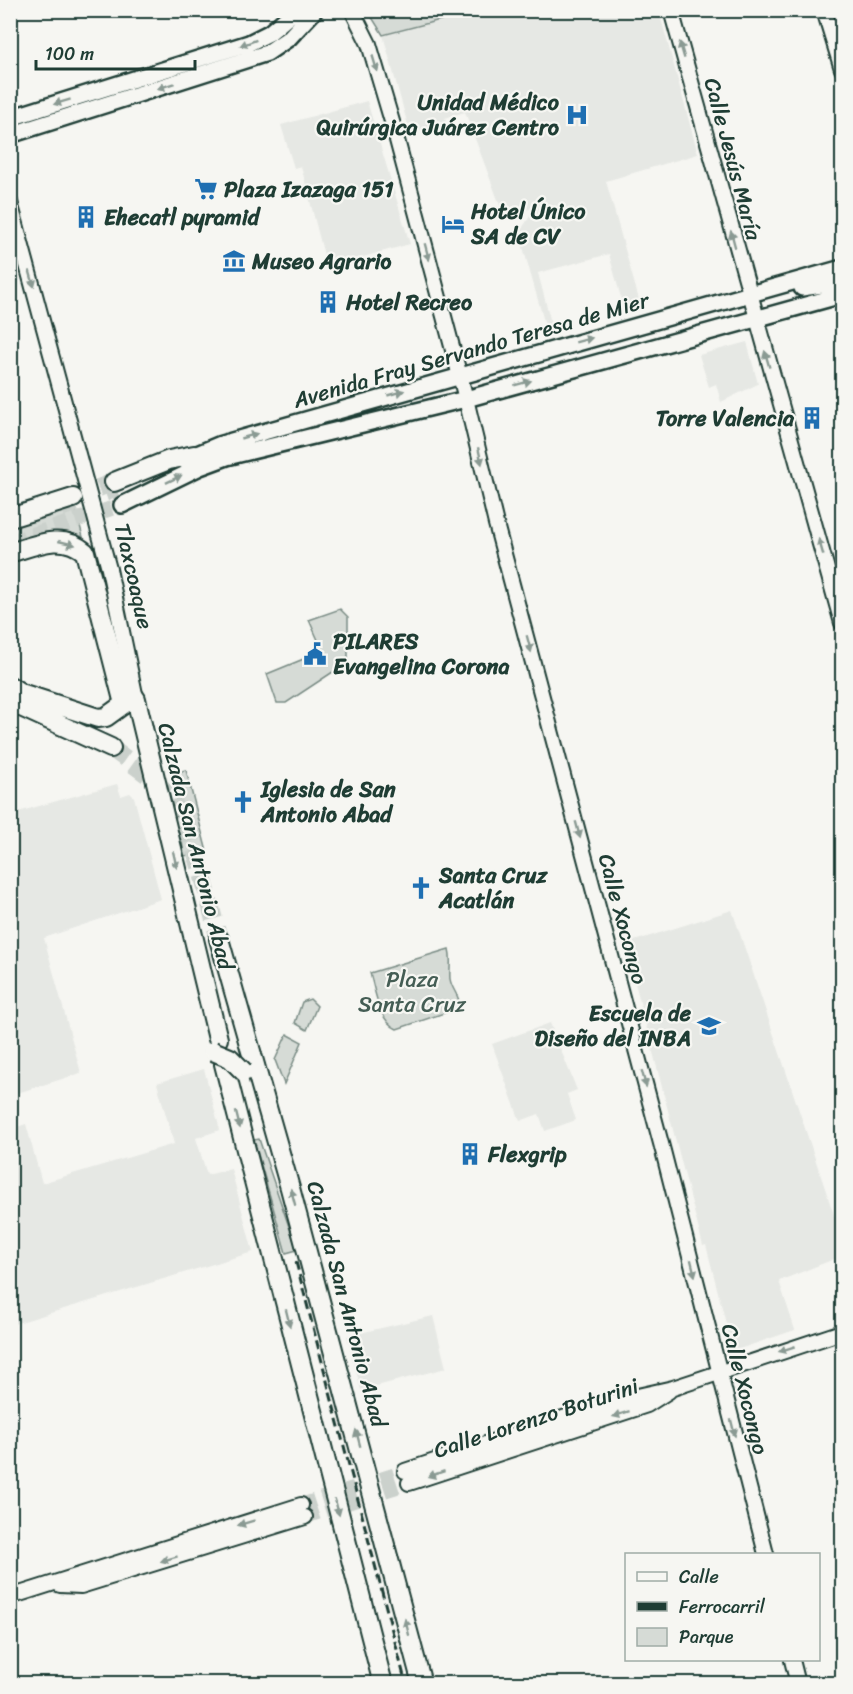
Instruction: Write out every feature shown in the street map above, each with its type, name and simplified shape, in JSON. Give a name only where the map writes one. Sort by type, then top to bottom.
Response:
[{"type":"highway","points":[[118,493],[169,460],[194,455]]},
{"type":"highway","points":[[10,518],[73,498]]},
{"type":"highway","points":[[10,553],[60,540],[76,544],[85,552],[124,704],[106,717],[98,718],[21,693],[10,686]]},
{"type":"highway","points":[[116,671],[136,699]]},
{"type":"highway","name":"Calzada San Antonio Abad","points":[[136,699],[215,1051],[382,1683]]},
{"type":"highway","points":[[10,702],[111,748]]},
{"type":"highway","name":"Calzada San Antonio Abad","points":[[219,939],[281,1154],[422,1683]]},
{"type":"highway","points":[[215,1051],[230,1058],[244,1072],[262,1131],[281,1154]]},
{"type":"main road","points":[[10,118],[249,43],[274,30],[296,10]]},
{"type":"main road","points":[[10,135],[267,52],[290,38],[315,10]]},
{"type":"main road","name":"Avenida Fray Servando Teresa de Mier","points":[[194,455],[221,444],[460,375],[843,268]]},
{"type":"main road","points":[[748,295],[843,282]]},
{"type":"main road","name":"Avenida Fray Servando Teresa de Mier","points":[[118,493],[227,458],[466,399],[843,295]]},
{"type":"street","name":"Calle Xocongo","points":[[352,10],[369,44],[460,375],[496,524],[766,1553]]},
{"type":"street","name":"Calle Jesús María","points":[[671,10],[748,295],[843,624]]},
{"type":"street","points":[[824,10],[843,69]]},
{"type":"street","name":"Tlaxcoaque","points":[[10,202],[109,569],[136,699]]},
{"type":"street","name":"Calle Lorenzo Boturini","points":[[407,1477],[647,1406],[673,1388],[843,1332]]},
{"type":"street","points":[[10,1597],[49,1585],[81,1586],[303,1511]]},
{"type":"street","points":[[792,1661],[798,1683]]},
{"type":"shaded area","name":"Unidad Médico Quirúrgica Juárez Centro","points":[[475,11],[659,11],[698,154],[606,181],[641,307],[625,312],[609,254],[538,273],[553,330],[547,332],[519,233],[536,207],[504,216],[465,112],[445,118],[446,122],[410,133],[383,35]]},
{"type":"shaded area","points":[[367,101],[410,244],[327,267],[301,166],[294,168],[281,125]]},
{"type":"shaded area","points":[[747,342],[758,384],[721,402],[716,384],[709,387],[699,355]]},
{"type":"shaded area","points":[[117,784],[121,796],[130,793],[134,797],[161,899],[44,938],[81,1073],[11,1095],[11,814]]},
{"type":"shaded area","name":"Escuela de Diseño del INBA","points":[[732,910],[842,1239],[842,1256],[779,1281],[795,1330],[733,1351],[706,1245],[703,1246],[625,944]]},
{"type":"shaded area","points":[[550,1023],[577,1090],[567,1094],[576,1120],[545,1131],[539,1114],[520,1121],[492,1044]]},
{"type":"shaded area","points":[[204,1069],[220,1130],[196,1138],[207,1175],[231,1169],[253,1252],[14,1324],[11,1322],[11,1129],[26,1124],[42,1183],[174,1144],[157,1083]]},
{"type":"shaded area","points":[[433,1316],[446,1368],[361,1390],[347,1336]]},
{"type":"green space","points":[[368,11],[475,11],[383,35]]},
{"type":"green space","points":[[74,503],[83,537],[74,534],[56,534],[11,548],[11,523]]},
{"type":"green space","points":[[340,609],[348,617],[348,662],[286,703],[277,703],[267,674],[323,651],[309,620]]},
{"type":"green space","points":[[186,770],[207,852],[184,856],[173,773]]},
{"type":"green space","name":"Plaza Santa Cruz","points":[[449,949],[450,979],[459,1000],[459,1008],[397,1029],[391,1025],[382,1013],[370,973]]},
{"type":"green space","points":[[310,999],[317,1006],[307,1030],[295,1023],[302,1002]]},
{"type":"green space","points":[[287,1034],[302,1042],[284,1084],[275,1060]]},
{"type":"green space","points":[[259,1139],[297,1250],[286,1253],[254,1140]]},
{"type":"tunnel","points":[[73,498],[114,482]]},
{"type":"tunnel","points":[[62,509],[117,490]]},
{"type":"tunnel","points":[[10,542],[122,505]]},
{"type":"tunnel","points":[[111,748],[159,785],[171,799],[190,837],[204,879],[219,939]]},
{"type":"tunnel","points":[[301,1505],[405,1471]]},
{"type":"tunnel","points":[[305,1517],[409,1483]]},
{"type":"railway","points":[[296,1262],[406,1684]]},
{"type":"place","name":"Unidad Médico Quirúrgica Juárez Centro","points":[[577,115]]},
{"type":"place","name":"Plaza Izazaga 151","points":[[206,189]]},
{"type":"place","name":"Ehecatl pyramid","points":[[86,217]]},
{"type":"place","name":"Hotel Único SA de CV","points":[[453,224]]},
{"type":"place","name":"Museo Agrario","points":[[234,261]]},
{"type":"place","name":"Hotel Recreo","points":[[328,302]]},
{"type":"place","name":"Torre Valencia","points":[[812,418]]},
{"type":"place","name":"PILARES Evangelina Corona","points":[[315,654]]},
{"type":"place","name":"Iglesia de San Antonio Abad","points":[[243,802]]},
{"type":"place","name":"Santa Cruz Acatlán","points":[[421,888]]},
{"type":"place","name":"Escuela de Diseño del INBA","points":[[709,1026]]},
{"type":"place","name":"Flexgrip","points":[[470,1154]]}]
